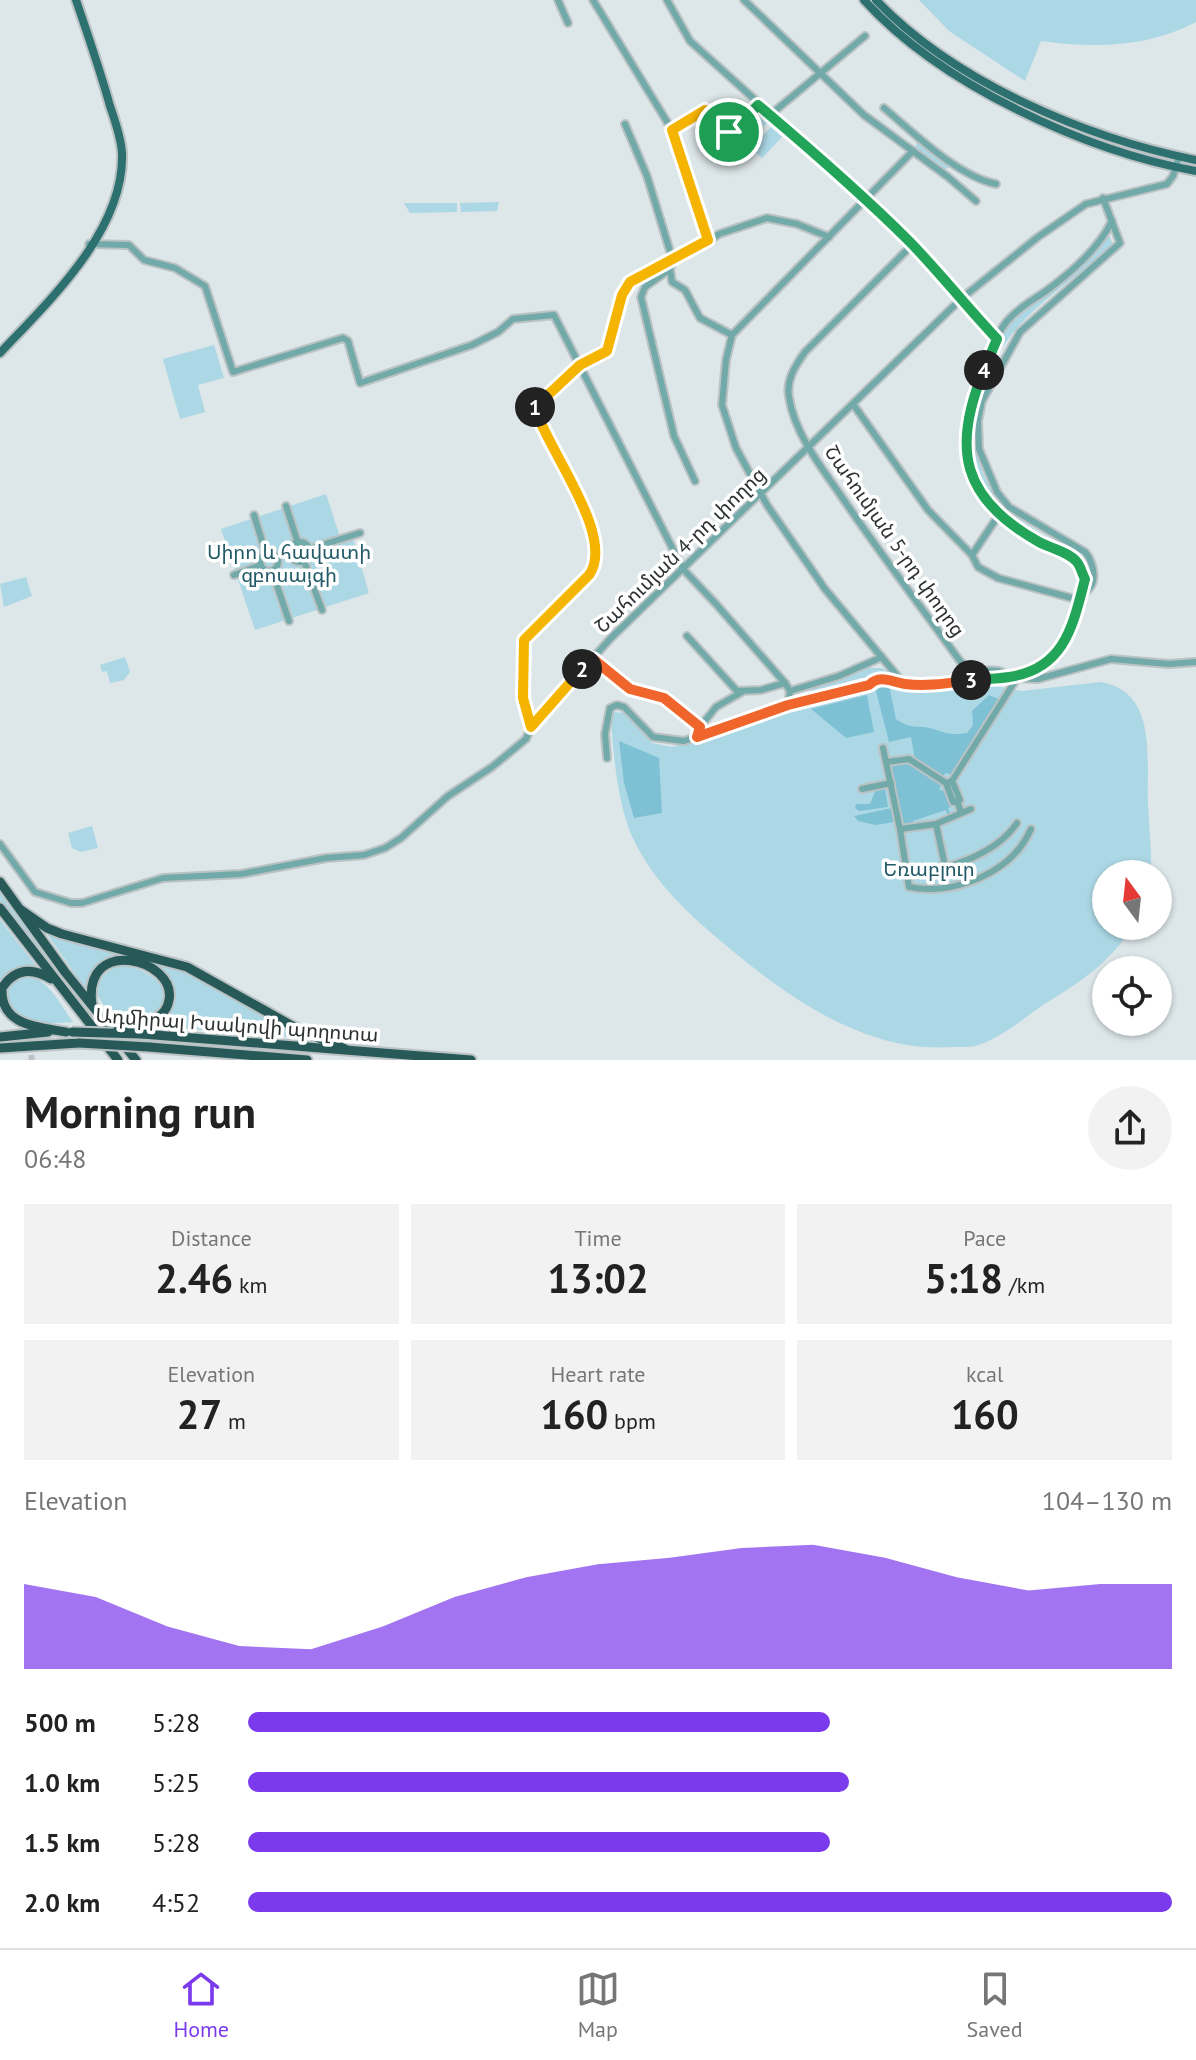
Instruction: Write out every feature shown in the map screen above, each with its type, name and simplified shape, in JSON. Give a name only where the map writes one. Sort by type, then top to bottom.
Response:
[{"type":"highway","points":[[0,882],[93,1009],[136,1060]]},
{"type":"highway","points":[[0,908],[118,1060]]},
{"type":"highway","points":[[21,910],[62,934],[187,967],[296,1028],[345,1049]]},
{"type":"highway","points":[[93,1009],[91,981],[97,971],[108,963],[121,960],[147,965],[167,981],[170,995],[165,1011],[139,1030]]},
{"type":"highway","points":[[55,981],[31,971],[17,972],[2,988],[1,1003],[6,1014],[15,1021],[69,1032]]},
{"type":"highway","points":[[55,981],[65,972]]},
{"type":"highway","name":"Ադմիրալ Իսակովի պողոտա","points":[[0,1037],[139,1030],[471,1060]]},
{"type":"highway","name":"Ադմիրալ Իսակովի պողոտա","points":[[0,1048],[31,1050],[79,1043],[307,1060]]},
{"type":"main road","points":[[0,351],[41,309],[91,244],[108,220],[119,189],[122,153],[112,111],[74,0]]},
{"type":"main road","points":[[864,0],[903,38],[1026,113],[1102,145],[1196,171]]},
{"type":"main road","points":[[876,0],[913,35],[952,61],[1034,107],[1114,139],[1196,160]]},
{"type":"street","points":[[558,0],[568,23]]},
{"type":"street","points":[[593,0],[672,130],[708,240]]},
{"type":"street","points":[[667,0],[690,41],[866,200],[962,298],[997,339]]},
{"type":"street","points":[[744,0],[864,115],[976,201]]},
{"type":"street","points":[[770,115],[865,36]]},
{"type":"street","points":[[672,130],[705,110],[729,132],[735,130],[758,105]]},
{"type":"street","points":[[884,108],[957,166],[980,181],[996,184]]},
{"type":"street","points":[[625,124],[647,176],[673,261],[670,269],[672,282],[685,290],[700,318],[732,335]]},
{"type":"street","points":[[904,684],[825,589],[762,493],[736,448],[722,405],[726,360],[732,335],[866,200],[910,149],[916,135]]},
{"type":"street","points":[[1176,167],[1179,157]]},
{"type":"street","points":[[948,177],[957,166]]},
{"type":"street","name":"Շահումյան 4-րդ փողոց","points":[[0,844],[35,892],[71,903],[82,903],[163,878],[241,874],[326,858],[364,855],[385,848],[401,838],[448,796],[492,767],[526,739],[531,727],[593,659],[962,298],[1038,237],[1086,204],[1160,187],[1170,182],[1176,167]]},
{"type":"street","points":[[1079,600],[1093,579],[1089,557],[1009,507],[997,492],[979,449],[978,421],[982,401],[1020,332],[1120,243],[1103,198]]},
{"type":"street","points":[[531,727],[523,698],[524,640],[589,575],[596,558],[596,545],[588,520],[534,408],[580,365],[607,351],[622,295],[630,282],[708,240],[767,218],[797,224],[829,237]]},
{"type":"street","points":[[1008,677],[1041,666],[1055,656],[1076,616],[1085,579],[1078,563],[998,516],[982,496],[971,473],[967,452],[970,403],[1009,318],[1050,289],[1093,251],[1112,221]]},
{"type":"street","points":[[91,244],[129,245],[144,260],[175,268],[205,286],[233,372],[343,338],[348,341],[360,383],[472,345],[498,332],[513,319],[554,315],[683,569],[785,683],[790,691],[788,705]]},
{"type":"street","name":"Շահումյան 5-րդ փողոց","points":[[912,245],[805,352],[788,386],[789,400],[808,448],[960,661],[974,671],[998,670],[1008,677]]},
{"type":"street","points":[[670,269],[645,287],[641,297],[674,436],[695,481]]},
{"type":"street","points":[[853,404],[928,510],[972,555],[978,567],[985,573],[1079,600]]},
{"type":"street","points":[[286,506],[298,543]]},
{"type":"street","points":[[254,515],[266,554]]},
{"type":"street","points":[[972,555],[998,516]]},
{"type":"street","points":[[309,549],[360,533]]},
{"type":"street","points":[[298,543],[305,543],[309,549],[309,556],[304,561],[296,561],[291,555],[291,547],[298,543]]},
{"type":"street","points":[[266,554],[273,554],[278,559],[272,571],[265,571],[261,565],[261,558],[266,554]]},
{"type":"street","points":[[278,559],[291,555]]},
{"type":"street","points":[[304,561],[322,610]]},
{"type":"street","points":[[234,575],[261,565]]},
{"type":"street","points":[[272,571],[289,621]]},
{"type":"street","points":[[687,636],[737,691],[761,690],[785,683]]},
{"type":"street","points":[[790,691],[839,676],[882,657]]},
{"type":"street","points":[[593,659],[630,689],[664,698],[700,727]]},
{"type":"street","points":[[607,758],[607,715],[610,708],[617,705],[624,707],[653,737],[677,742],[788,705],[869,685],[874,680],[931,685],[1008,677],[1038,679],[1111,659],[1169,664],[1196,662]]},
{"type":"street","points":[[949,782],[1017,678]]},
{"type":"street","points":[[697,737],[700,727],[716,707],[743,691]]},
{"type":"street","points":[[883,748],[909,887],[939,889],[985,875],[1011,858],[1031,829]]},
{"type":"street","points":[[887,762],[909,759],[949,782],[960,800],[957,801],[961,812]]},
{"type":"street","points":[[862,789],[891,783]]},
{"type":"street","points":[[900,829],[936,824],[971,809]]},
{"type":"street","points":[[908,876],[964,863],[1001,839],[1017,823]]},
{"type":"street","points":[[936,824],[945,866]]},
{"type":"green space","points":[[919,0],[1196,0],[1196,22],[1159,37],[1120,44],[1081,45],[1041,41],[1025,81],[949,31]]},
{"type":"green space","points":[[756,113],[767,123],[747,144],[736,134]]},
{"type":"green space","points":[[771,127],[782,137],[762,158],[751,148]]},
{"type":"green space","points":[[916,143],[949,164],[949,168],[943,169],[916,148]]},
{"type":"green space","points":[[499,202],[497,211],[461,212],[460,203]]},
{"type":"green space","points":[[404,203],[457,203],[457,212],[410,213]]},
{"type":"green space","points":[[1109,235],[1113,245],[1039,306],[1003,347],[983,387],[975,431],[983,473],[994,493],[1024,522],[1084,556],[1089,568],[1087,585],[1077,558],[1003,511],[988,495],[988,488],[983,490],[972,469],[968,450],[976,398],[1006,328],[1026,306],[1060,285]]},
{"type":"green space","points":[[214,345],[224,378],[198,385],[205,412],[180,419],[163,359]]},
{"type":"green space","name":"Սիրո և հավատի զբոսայգի","points":[[326,494],[341,540],[353,538],[369,593],[255,630],[221,529]]},
{"type":"green space","points":[[26,577],[32,596],[4,607],[0,584]]},
{"type":"green space","points":[[125,657],[130,672],[124,680],[110,683],[107,671],[102,672],[100,665]]},
{"type":"green space","points":[[865,668],[882,668],[892,674],[890,677],[861,678],[810,693],[809,689]]},
{"type":"green space","name":"Եռաբլուր","points":[[1100,682],[1119,688],[1132,699],[1141,713],[1145,731],[1151,860],[1092,860],[1092,940],[1123,940],[1109,956],[1092,956],[1092,971],[1081,980],[1005,1032],[978,1045],[921,1047],[891,1042],[835,1020],[782,989],[675,899],[640,852],[622,807],[612,735],[614,712],[625,713],[652,743],[672,747],[793,709],[875,691],[880,685],[917,692],[996,686],[1022,691]]},
{"type":"green space","points":[[92,826],[98,848],[81,852],[72,848],[68,833]]},
{"type":"green space","points":[[0,893],[59,973],[0,901]]},
{"type":"green space","points":[[0,920],[37,967],[16,970],[0,986]]},
{"type":"green space","points":[[47,934],[117,954],[117,957],[96,967],[85,988]]},
{"type":"green space","points":[[150,962],[182,971],[207,983],[301,1038],[154,1026],[171,1012],[176,992],[168,975]]},
{"type":"green space","points":[[117,965],[132,967],[155,979],[165,997],[162,1006],[153,1014],[137,1020],[132,1017],[112,1018],[98,996],[99,979]]},
{"type":"green space","points":[[21,975],[46,985],[73,1022],[42,1022],[12,1012],[8,991]]},
{"type":"shaded area","points":[[883,684],[889,685],[896,719],[911,726],[950,734],[967,733],[973,725],[972,711],[989,695],[1003,701],[953,775],[946,773],[941,778],[915,760],[911,737],[889,742],[876,691]]},
{"type":"shaded area","points":[[867,695],[874,732],[846,738],[811,709]]},
{"type":"shaded area","points":[[619,741],[659,758],[662,813],[634,818],[624,783]]},
{"type":"shaded area","points":[[910,761],[942,783],[939,790],[948,791],[953,806],[948,808],[950,813],[947,814],[946,810],[907,826],[901,822],[890,764]]},
{"type":"shaded area","points":[[885,788],[888,807],[859,811],[855,808],[856,804],[870,804],[876,789]]},
{"type":"shaded area","points":[[892,808],[894,822],[876,825],[858,821],[854,816]]},
{"type":"tunnel","points":[[31,1055],[32,1060]]},
{"type":"route","points":[[758,105],[912,245],[997,339],[970,403],[966,430],[971,473],[982,496],[998,516],[1078,563],[1085,579],[1076,616],[1055,656],[1030,671],[1008,677],[931,685],[874,680],[869,685],[788,705],[697,737],[700,727],[664,698],[630,689],[593,659],[531,727],[523,698],[524,640],[589,575],[596,558],[596,545],[588,520],[534,408],[580,365],[607,351],[622,295],[630,282],[708,240],[672,130],[705,110],[729,132],[735,130],[758,105]]}]
